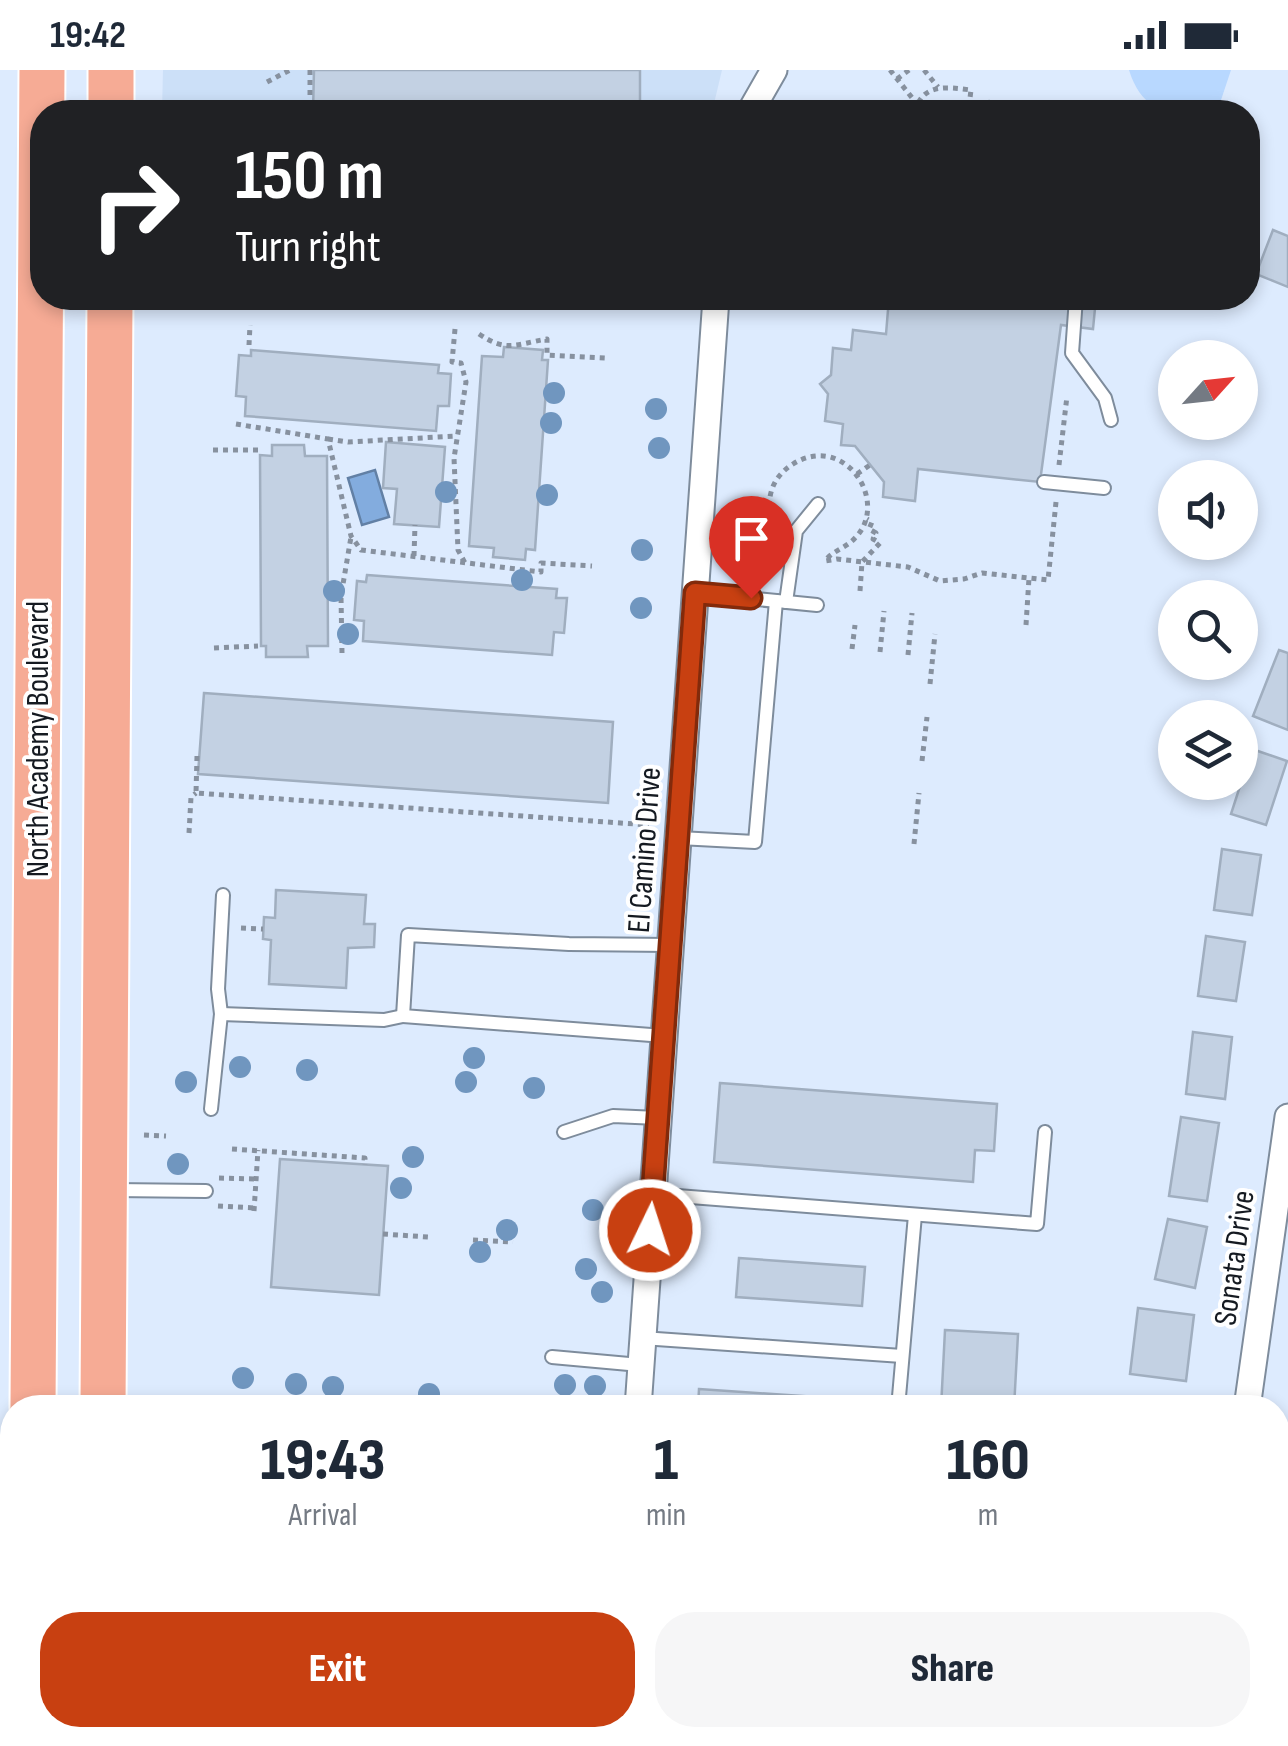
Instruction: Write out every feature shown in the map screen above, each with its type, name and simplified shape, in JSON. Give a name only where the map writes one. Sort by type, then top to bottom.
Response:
[{"type":"highway","name":"North Academy Boulevard","points":[[42,70],[42,100]]},
{"type":"highway","points":[[111,100],[112,70]]},
{"type":"highway","name":"North Academy Boulevard","points":[[33,1395],[40,310]]},
{"type":"highway","points":[[103,1395],[110,310]]},
{"type":"street","points":[[757,100],[774,70]]},
{"type":"street","name":"El Camino Drive","points":[[639,1395],[715,310]]},
{"type":"street","name":"Sonata Drive","points":[[1248,1395],[1288,1117]]},
{"type":"lane","points":[[1075,310],[1072,354],[1105,398],[1111,420]]},
{"type":"lane","points":[[1044,482],[1104,488]]},
{"type":"lane","points":[[678,838],[756,842],[781,601],[796,530],[818,504]]},
{"type":"lane","points":[[695,593],[817,604]]},
{"type":"lane","points":[[211,1108],[221,1014],[218,990],[222,896]]},
{"type":"lane","points":[[402,1016],[408,935],[670,945]]},
{"type":"lane","points":[[221,1014],[384,1020],[402,1016],[664,1036]]},
{"type":"lane","points":[[564,1132],[613,1116],[658,1118]]},
{"type":"lane","points":[[652,1194],[1037,1224],[1045,1132]]},
{"type":"lane","points":[[106,1190],[207,1184]]},
{"type":"lane","points":[[899,1395],[915,1215]]},
{"type":"lane","points":[[642,1338],[902,1356]]},
{"type":"lane","points":[[552,1357],[640,1365]]},
{"type":"path","points":[[267,82],[290,70]]},
{"type":"path","points":[[310,70],[310,100]]},
{"type":"path","points":[[890,70],[914,100]]},
{"type":"path","points":[[897,79],[909,70]]},
{"type":"path","points":[[924,70],[938,87]]},
{"type":"path","points":[[920,100],[938,87],[971,90],[970,100]]},
{"type":"path","points":[[249,345],[250,325]]},
{"type":"path","points":[[455,329],[452,362],[461,363],[466,382],[454,458],[458,550],[465,563]]},
{"type":"path","points":[[479,334],[500,346],[520,346],[546,339],[546,355],[605,358]]},
{"type":"path","points":[[1059,468],[1068,396]]},
{"type":"path","points":[[236,424],[348,442],[457,436]]},
{"type":"path","points":[[328,438],[351,536],[361,550],[541,572],[541,562],[592,566]]},
{"type":"path","points":[[213,450],[260,450]]},
{"type":"path","points":[[728,576],[752,568],[762,558],[770,489],[797,461],[822,456],[836,458],[857,474],[866,496],[866,519],[854,540],[825,561],[908,567],[940,581],[982,573],[1048,580],[1056,498]]},
{"type":"path","points":[[857,474],[870,465]]},
{"type":"path","points":[[860,591],[862,562],[880,543],[873,538],[876,533],[870,529],[872,522],[866,519]]},
{"type":"path","points":[[414,556],[415,525]]},
{"type":"path","points":[[342,653],[341,596],[351,536]]},
{"type":"path","points":[[1026,625],[1030,578]]},
{"type":"path","points":[[880,652],[884,611]]},
{"type":"path","points":[[908,655],[912,614]]},
{"type":"path","points":[[852,649],[855,624]]},
{"type":"path","points":[[930,684],[935,634]]},
{"type":"path","points":[[214,648],[258,646]]},
{"type":"path","points":[[922,762],[927,717]]},
{"type":"path","points":[[196,793],[197,756]]},
{"type":"path","points":[[189,833],[191,797],[196,793],[649,825]]},
{"type":"path","points":[[914,844],[919,793]]},
{"type":"path","points":[[144,1135],[166,1136]]},
{"type":"path","points":[[232,1150],[365,1158],[365,1165]]},
{"type":"path","points":[[206,1206],[254,1210],[258,1150]]},
{"type":"path","points":[[207,1184],[256,1180]]},
{"type":"path","points":[[383,1234],[428,1237]]},
{"type":"path","points":[[472,1240],[513,1242]]},
{"type":"shaded area","points":[[163,70],[722,70],[715,100],[162,100]]},
{"type":"shaded area","points":[[1129,70],[1231,70],[1221,100],[1146,100]]},
{"type":"shaded area","points":[[375,470],[389,517],[362,525],[348,478]]},
{"type":"building","points":[[314,70],[640,70],[640,100],[313,100]]},
{"type":"building","points":[[1273,230],[1288,236],[1288,287],[1260,276],[1260,264]]},
{"type":"building","points":[[888,310],[1095,310],[1093,329],[1061,325],[1040,482],[918,469],[915,501],[883,497],[884,482],[855,446],[841,445],[843,424],[825,421],[828,394],[820,384],[831,375],[833,348],[851,350],[853,330],[886,334]]},
{"type":"building","points":[[504,347],[543,350],[542,360],[548,360],[535,550],[526,549],[525,560],[493,557],[494,548],[469,546],[482,356],[503,357]]},
{"type":"building","points":[[251,350],[439,365],[438,373],[451,374],[449,406],[438,406],[436,431],[245,416],[246,397],[236,396],[239,355],[251,356]]},
{"type":"building","points":[[386,442],[445,447],[439,527],[394,524],[397,489],[383,488]]},
{"type":"building","points":[[272,445],[304,445],[305,456],[327,456],[328,646],[307,646],[308,657],[266,657],[266,646],[261,646],[260,455],[272,456]]},
{"type":"building","points":[[367,575],[557,589],[556,598],[567,598],[564,633],[554,632],[552,655],[363,641],[364,621],[354,620],[357,581],[366,582]]},
{"type":"building","points":[[1279,650],[1288,653],[1288,730],[1258,718],[1258,703]]},
{"type":"building","points":[[204,693],[613,722],[608,803],[198,774]]},
{"type":"building","points":[[1258,751],[1287,761],[1266,825],[1231,814],[1236,800],[1258,800]]},
{"type":"building","points":[[1222,849],[1261,855],[1252,915],[1214,910]]},
{"type":"building","points":[[276,890],[366,895],[364,924],[375,924],[374,947],[348,948],[346,988],[269,984],[271,940],[263,939],[264,917],[275,918]]},
{"type":"building","points":[[1206,936],[1245,942],[1236,1001],[1198,996]]},
{"type":"building","points":[[1193,1032],[1232,1037],[1225,1099],[1186,1094]]},
{"type":"building","points":[[720,1083],[997,1104],[994,1151],[975,1150],[973,1182],[714,1162]]},
{"type":"building","points":[[1181,1117],[1219,1123],[1207,1201],[1169,1196]]},
{"type":"building","points":[[280,1159],[388,1166],[379,1295],[271,1287]]},
{"type":"building","points":[[1168,1219],[1207,1227],[1195,1288],[1155,1279]]},
{"type":"building","points":[[739,1258],[865,1267],[862,1306],[736,1297]]},
{"type":"building","points":[[1138,1308],[1194,1315],[1186,1381],[1130,1374]]},
{"type":"building","points":[[945,1330],[1018,1334],[1015,1395],[942,1395]]},
{"type":"building","points":[[699,1389],[787,1395],[699,1395]]},
{"type":"route","points":[[650,1230],[695,593],[751,598]]}]
